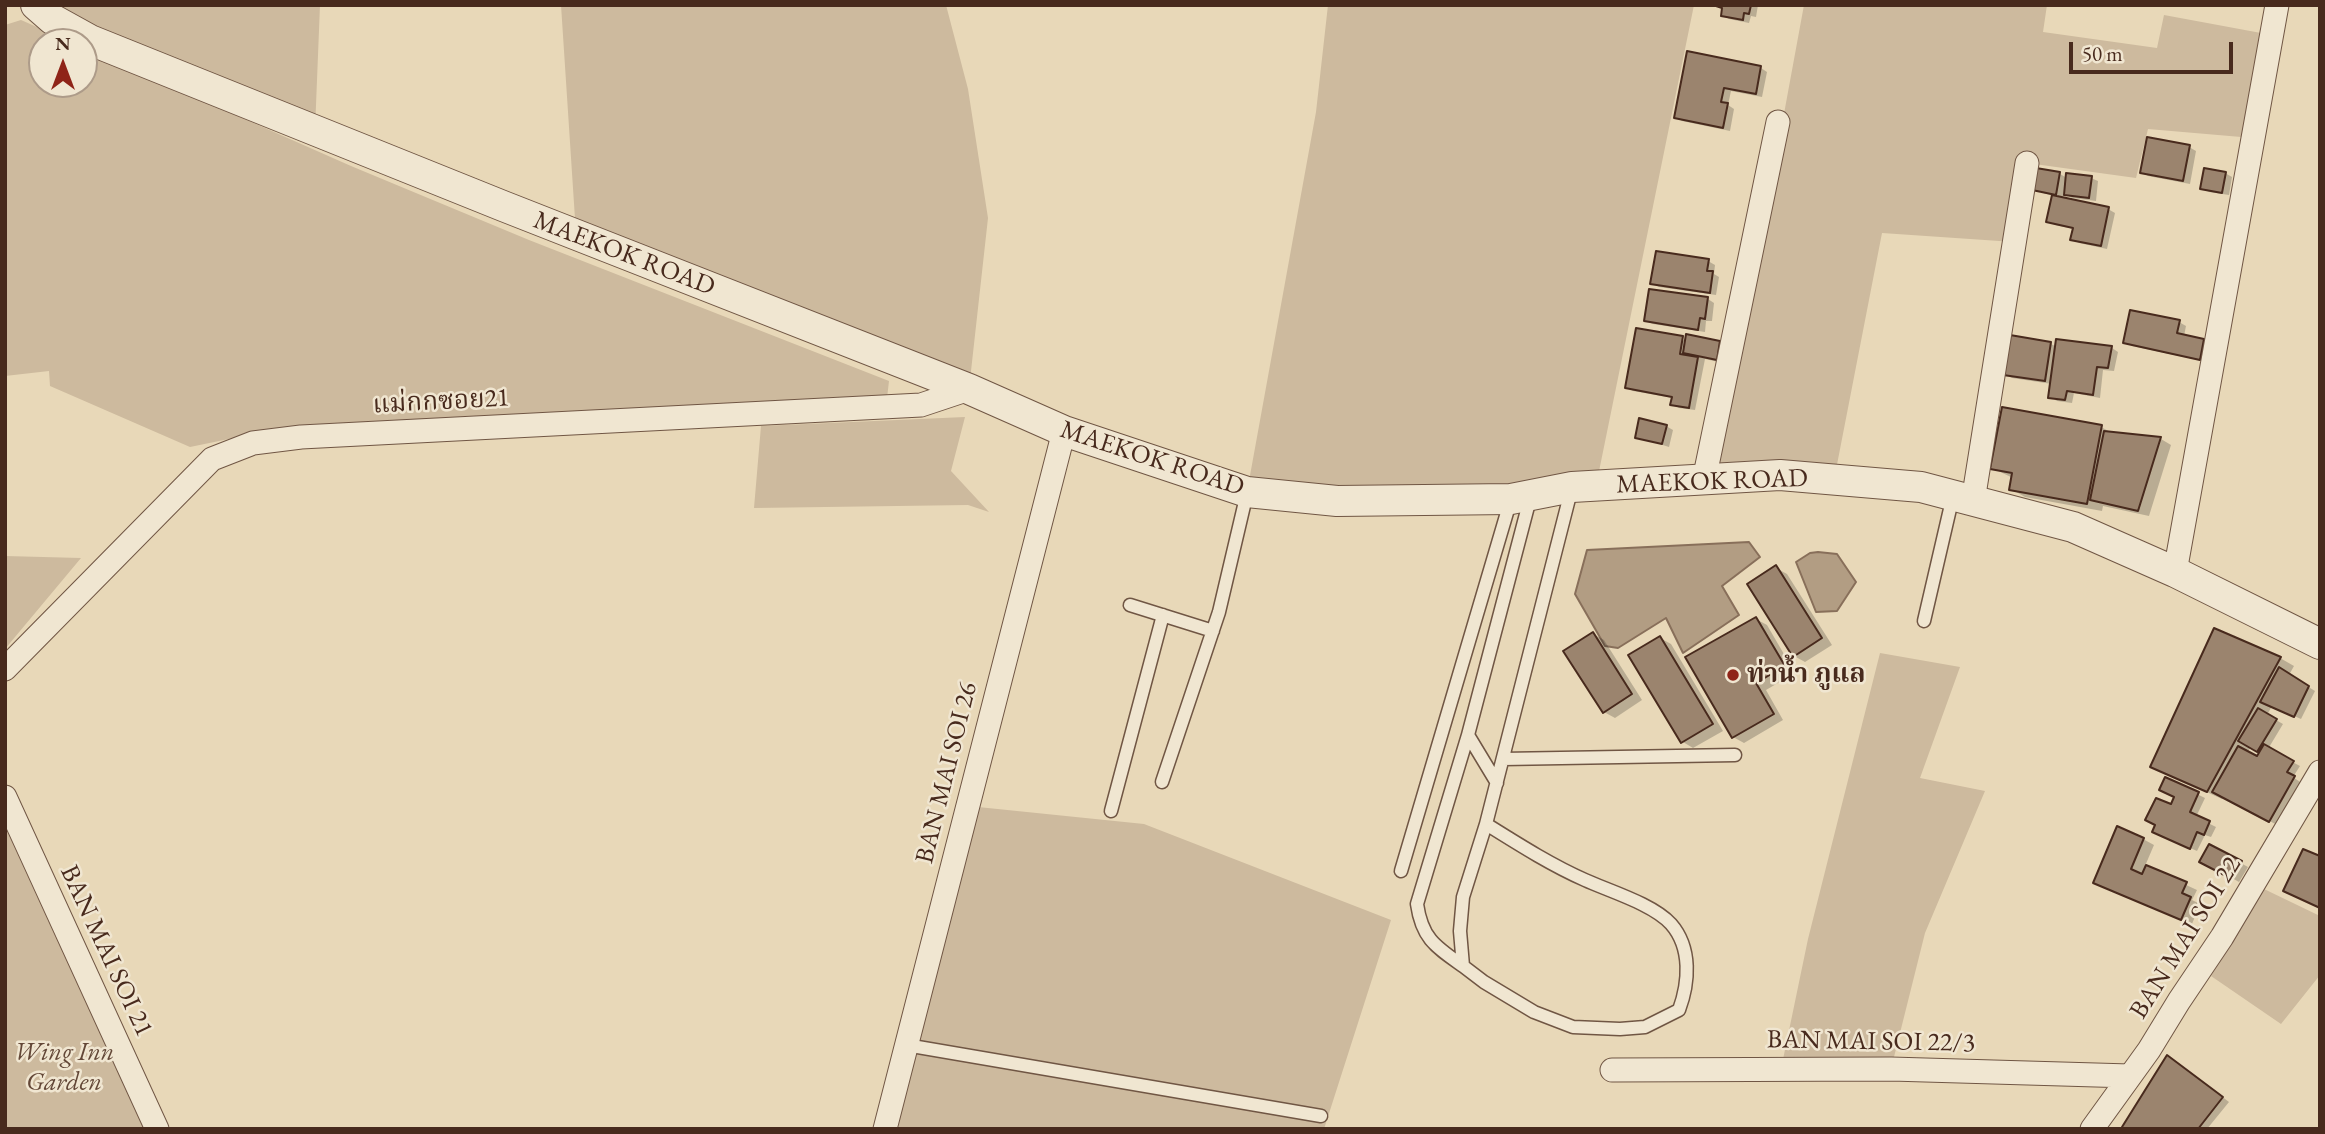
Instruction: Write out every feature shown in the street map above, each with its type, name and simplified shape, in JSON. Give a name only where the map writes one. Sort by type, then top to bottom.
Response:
[{"type":"street","name":"MAEKOK ROAD","points":[[36,5],[52,19],[90,40],[490,201],[969,389],[1064,431],[1247,492],[1337,501],[1521,497],[1572,487],[1780,475],[1921,487],[2073,527],[2175,572],[2320,643]]},
{"type":"street","points":[[2175,572],[2277,5]]},
{"type":"street","points":[[1704,480],[1779,122]]},
{"type":"street","points":[[1963,498],[2027,163]]},
{"type":"street","name":"แม่กกซอย21","points":[[5,668],[212,459],[253,443],[315,436],[921,405],[969,389]]},
{"type":"street","name":"BAN MAI SOI 26","points":[[885,1129],[1064,431]]},
{"type":"street","name":"BAN MAI SOI 22","points":[[2092,1129],[2149,1050],[2222,937],[2320,772]]},
{"type":"street","name":"BAN MAI SOI 21","points":[[5,797],[157,1129]]},
{"type":"street","name":"BAN MAI SOI 22/3","points":[[1612,1070],[1891,1069],[2130,1076]]},
{"type":"lane","points":[[1463,966],[1460,931],[1463,897],[1497,783],[1572,487]]},
{"type":"lane","points":[[1162,782],[1213,631],[1247,492]]},
{"type":"lane","points":[[1486,824],[1584,880],[1639,902],[1671,924],[1683,945],[1688,971],[1684,996],[1678,1010],[1645,1027],[1573,1027],[1534,1012],[1484,982],[1442,951],[1424,933],[1417,904],[1468,735],[1521,497]]},
{"type":"lane","points":[[1401,871],[1521,497]]},
{"type":"lane","points":[[1924,621],[1963,498]]},
{"type":"lane","points":[[1130,605],[1213,631]]},
{"type":"lane","points":[[1111,811],[1163,615]]},
{"type":"lane","points":[[1468,735],[1497,783]]},
{"type":"lane","points":[[1503,759],[1735,755]]},
{"type":"lane","points":[[906,1045],[1321,1116]]},
{"type":"green space","points":[[50,5],[320,5],[315,130]]},
{"type":"green space","points":[[561,5],[946,5],[968,89],[988,218],[969,389],[576,234]]},
{"type":"green space","points":[[1328,5],[1694,5],[1596,486],[1247,492],[1316,112]]},
{"type":"green space","points":[[1804,5],[2047,5],[2043,32],[2157,48],[2164,15],[2261,33],[2253,138],[2148,129],[2136,178],[2027,163],[2014,242],[1882,233],[1834,480],[1717,478]]},
{"type":"green space","points":[[21,20],[39,28],[28,28],[28,98],[98,98],[98,54],[351,166],[529,240],[889,381],[887,398],[292,426],[190,447],[50,386],[49,371],[5,376],[5,25]]},
{"type":"green space","points":[[965,417],[951,471],[989,512],[968,505],[754,508],[761,426]]},
{"type":"green space","points":[[5,556],[81,558],[5,649]]},
{"type":"green space","points":[[1880,653],[1960,667],[1920,778],[1985,791],[1925,933],[1891,1069],[1781,1069],[1808,939]]},
{"type":"green space","name":"Wing Inn Garden","points":[[5,797],[157,1129],[5,1129]]},
{"type":"green space","points":[[978,807],[1144,824],[1391,920],[1324,1129],[898,1129],[910,1067]]},
{"type":"green space","points":[[2264,889],[2320,916],[2320,975],[2281,1024],[2211,976]]},
{"type":"shaded area","points":[[1749,542],[1760,557],[1722,586],[1739,615],[1683,653],[1666,618],[1618,648],[1605,646],[1575,594],[1587,550]]},
{"type":"shaded area","points":[[1810,553],[1837,554],[1856,582],[1837,611],[1816,612],[1796,562]]},
{"type":"building","points":[[1713,5],[1751,5],[1749,14],[1744,13],[1743,20],[1721,16],[1722,8]]},
{"type":"building","points":[[1687,51],[1761,66],[1756,94],[1724,88],[1721,102],[1728,103],[1723,128],[1674,118]]},
{"type":"building","points":[[2147,137],[2190,145],[2183,181],[2140,173]]},
{"type":"building","points":[[2036,168],[2060,172],[2056,195],[2032,190]]},
{"type":"building","points":[[2204,168],[2226,172],[2222,193],[2200,189]]},
{"type":"building","points":[[2066,173],[2092,176],[2089,198],[2064,195]]},
{"type":"building","points":[[2052,195],[2109,207],[2101,246],[2070,240],[2073,228],[2046,222]]},
{"type":"building","points":[[1656,251],[1709,259],[1707,271],[1713,271],[1710,293],[1650,284]]},
{"type":"building","points":[[1649,289],[1708,297],[1705,319],[1700,318],[1698,330],[1644,321]]},
{"type":"building","points":[[2130,310],[2180,320],[2177,333],[2204,339],[2200,360],[2123,343]]},
{"type":"building","points":[[1636,328],[1683,336],[1680,354],[1698,357],[1689,408],[1670,405],[1672,397],[1625,388]]},
{"type":"building","points":[[1686,334],[1720,341],[1717,360],[1683,353]]},
{"type":"building","points":[[2010,335],[2051,342],[2045,381],[2003,375]]},
{"type":"building","points":[[2056,339],[2112,346],[2108,368],[2097,367],[2093,395],[2067,391],[2065,400],[2048,398]]},
{"type":"building","points":[[2002,407],[2102,425],[2087,504],[2009,490],[2012,473],[1990,469]]},
{"type":"building","points":[[1639,418],[1667,425],[1662,444],[1635,438]]},
{"type":"building","points":[[2104,431],[2161,437],[2138,511],[2090,500]]},
{"type":"building","points":[[1776,565],[1822,638],[1793,657],[1747,584]]},
{"type":"building","name":"ท่าน้ำ ภูแล","points":[[1756,617],[1785,666],[1756,683],[1774,714],[1732,738],[1685,657]]},
{"type":"building","points":[[2214,628],[2281,657],[2207,792],[2150,767]]},
{"type":"building","points":[[1593,632],[1632,694],[1603,713],[1563,651]]},
{"type":"building","points":[[1660,636],[1713,724],[1681,743],[1628,655]]},
{"type":"building","points":[[2279,667],[2309,686],[2294,717],[2260,702]]},
{"type":"building","points":[[2258,708],[2277,719],[2257,752],[2238,741]]},
{"type":"building","points":[[2264,744],[2294,761],[2287,772],[2295,776],[2269,822],[2212,792],[2238,746],[2257,756]]},
{"type":"building","points":[[2165,777],[2199,792],[2190,812],[2210,821],[2204,835],[2197,832],[2190,849],[2152,832],[2155,825],[2145,820],[2156,798],[2171,804],[2174,797],[2159,790]]},
{"type":"building","points":[[2117,826],[2144,838],[2131,869],[2142,874],[2146,865],[2187,882],[2182,893],[2191,897],[2181,920],[2093,883]]},
{"type":"building","points":[[2209,844],[2242,861],[2232,879],[2199,862]]},
{"type":"building","points":[[2303,849],[2320,856],[2320,908],[2283,891]]},
{"type":"building","points":[[2167,1055],[2223,1097],[2198,1129],[2125,1129],[2122,1127]]},
{"type":"place","name":"ท่าน้ำ ภูแล","points":[[1733,675]]}]
